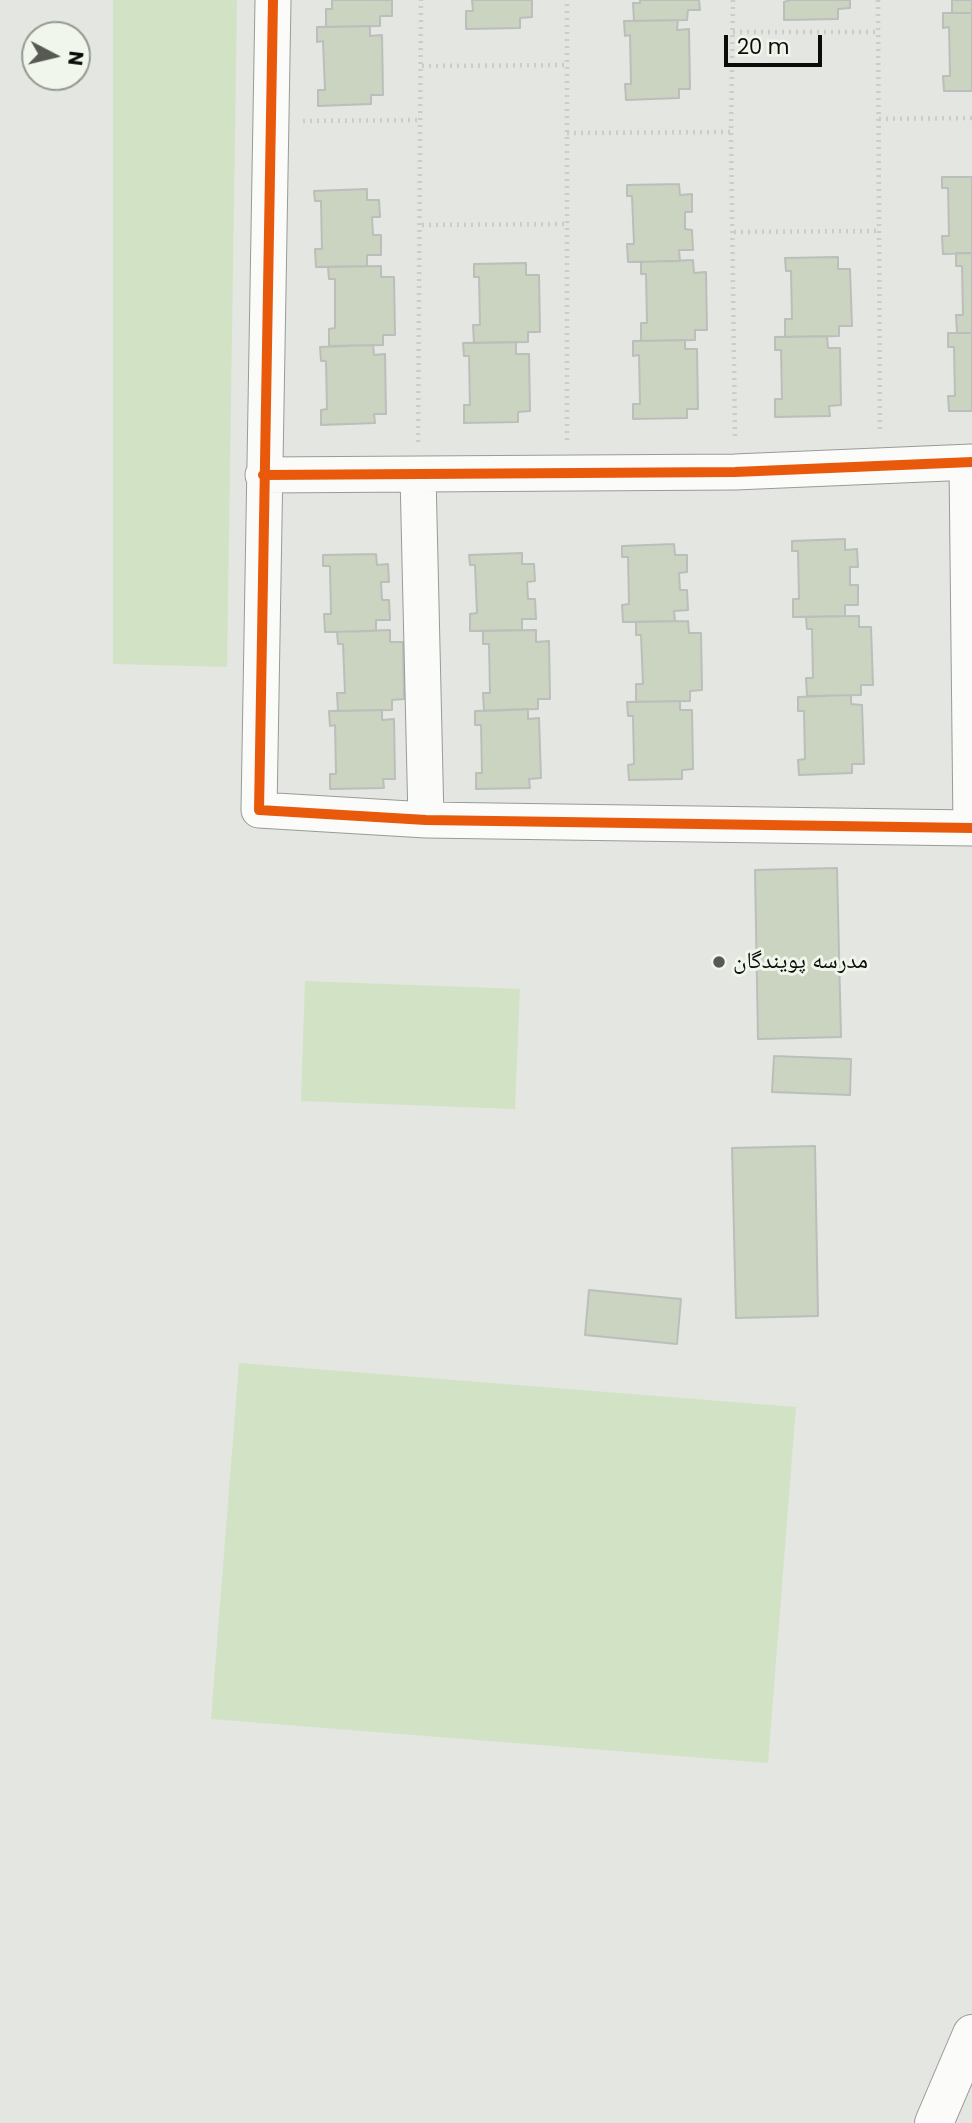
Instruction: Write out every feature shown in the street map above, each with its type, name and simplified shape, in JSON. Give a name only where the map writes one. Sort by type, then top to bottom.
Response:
[{"type":"main road","points":[[934,2123],[972,2034]]},
{"type":"street","points":[[263,475],[735,472],[970,463],[971,828],[426,820],[258,810],[263,475],[273,121],[273,0]]},
{"type":"street","points":[[418,475],[426,820]]},
{"type":"path","points":[[418,475],[422,225],[421,0]]},
{"type":"path","points":[[567,0],[567,474]]},
{"type":"path","points":[[733,0],[731,132],[735,472]]},
{"type":"path","points":[[878,0],[880,467]]},
{"type":"path","points":[[733,32],[878,32]]},
{"type":"path","points":[[422,66],[567,65]]},
{"type":"path","points":[[879,119],[972,118]]},
{"type":"path","points":[[273,121],[421,120]]},
{"type":"path","points":[[567,133],[731,132]]},
{"type":"path","points":[[422,225],[567,224]]},
{"type":"path","points":[[734,232],[879,232]]},
{"type":"green space","points":[[113,0],[237,0],[227,667],[113,664]]},
{"type":"green space","points":[[305,981],[520,989],[515,1109],[301,1101]]},
{"type":"green space","points":[[239,1363],[796,1407],[768,1763],[211,1719]]},
{"type":"building","points":[[332,0],[392,0],[392,16],[380,16],[380,26],[326,27],[326,9],[332,9]]},
{"type":"building","points":[[472,0],[532,0],[532,17],[520,18],[520,28],[466,29],[466,11],[473,11]]},
{"type":"building","points":[[640,0],[699,0],[700,10],[688,10],[687,20],[634,21],[633,3],[640,3]]},
{"type":"building","points":[[850,0],[850,8],[838,9],[838,19],[784,20],[784,2]]},
{"type":"building","points":[[952,0],[972,0],[972,13],[952,13]]},
{"type":"building","points":[[943,13],[972,13],[972,91],[944,91],[943,76],[950,76],[949,27],[943,28]]},
{"type":"building","points":[[678,20],[677,30],[689,29],[690,89],[679,89],[679,98],[626,100],[625,84],[631,84],[630,35],[625,36],[624,21]]},
{"type":"building","points":[[370,26],[370,36],[382,35],[383,95],[371,95],[371,104],[318,106],[318,90],[325,90],[323,41],[317,42],[317,27]]},
{"type":"building","points":[[942,177],[972,177],[972,253],[943,254],[942,236],[949,236],[948,188],[942,188]]},
{"type":"building","points":[[679,184],[680,195],[692,194],[692,212],[685,212],[685,229],[692,230],[693,250],[679,250],[680,261],[628,262],[627,244],[634,244],[632,196],[627,196],[627,185]]},
{"type":"building","points":[[367,189],[367,200],[379,200],[380,217],[372,217],[373,235],[381,235],[381,255],[367,255],[367,266],[316,267],[315,249],[322,249],[321,201],[315,201],[314,191]]},
{"type":"building","points":[[956,253],[972,253],[972,333],[957,333],[956,315],[963,315],[962,266],[956,266]]},
{"type":"building","points":[[838,257],[838,269],[850,269],[852,326],[839,326],[839,336],[785,337],[785,319],[792,319],[791,271],[786,271],[785,258]]},
{"type":"building","points":[[693,260],[694,273],[706,272],[707,330],[695,330],[695,340],[641,341],[641,323],[647,323],[646,274],[641,274],[641,262]]},
{"type":"building","points":[[526,263],[526,275],[539,275],[540,332],[528,332],[528,342],[474,343],[473,325],[480,325],[479,277],[474,277],[474,264]]},
{"type":"building","points":[[381,266],[381,277],[394,277],[395,335],[383,335],[383,345],[329,346],[329,329],[335,328],[335,279],[329,279],[328,267]]},
{"type":"building","points":[[948,333],[972,333],[972,411],[949,411],[948,396],[955,396],[954,347],[948,347]]},
{"type":"building","points":[[827,336],[828,348],[840,348],[841,405],[829,406],[830,416],[775,417],[775,399],[782,399],[781,350],[775,350],[775,337]]},
{"type":"building","points":[[685,340],[685,349],[697,349],[698,409],[687,409],[687,418],[633,419],[633,404],[640,404],[639,355],[633,356],[633,341]]},
{"type":"building","points":[[516,342],[516,354],[529,354],[530,411],[518,412],[518,422],[464,423],[464,405],[470,405],[469,356],[464,356],[463,343]]},
{"type":"building","points":[[373,345],[374,355],[385,354],[386,414],[374,414],[375,423],[321,425],[321,410],[327,409],[326,361],[321,361],[320,347]]},
{"type":"building","points":[[845,539],[845,550],[857,549],[858,567],[850,567],[850,585],[858,585],[858,605],[845,605],[845,616],[793,617],[793,599],[799,599],[798,551],[792,551],[792,541]]},
{"type":"building","points":[[674,544],[675,555],[687,555],[687,572],[679,573],[680,590],[687,590],[688,610],[674,611],[675,621],[623,622],[622,605],[629,604],[628,557],[622,557],[622,546]]},
{"type":"building","points":[[522,553],[522,564],[534,564],[535,581],[527,582],[528,599],[535,599],[536,619],[522,619],[522,630],[470,631],[470,614],[477,613],[475,565],[470,565],[469,555]]},
{"type":"building","points":[[376,554],[377,565],[388,564],[389,582],[381,582],[382,600],[389,600],[390,620],[376,620],[376,631],[325,632],[324,614],[331,614],[330,566],[323,566],[323,555]]},
{"type":"building","points":[[859,616],[859,627],[871,627],[873,685],[861,685],[861,695],[807,696],[806,678],[813,678],[812,629],[807,629],[806,617]]},
{"type":"building","points":[[688,621],[689,633],[701,633],[702,690],[690,691],[690,701],[636,702],[636,684],[643,684],[641,635],[636,635],[636,622]]},
{"type":"building","points":[[390,630],[390,642],[403,642],[404,699],[392,700],[392,710],[338,711],[337,693],[345,693],[343,644],[338,644],[337,632]]},
{"type":"building","points":[[536,630],[536,642],[549,641],[550,699],[538,699],[538,709],[484,711],[483,693],[490,693],[489,644],[483,644],[483,631]]},
{"type":"building","points":[[851,695],[851,704],[862,705],[864,764],[852,764],[852,773],[799,775],[798,760],[805,759],[804,711],[798,711],[798,697]]},
{"type":"building","points":[[680,701],[680,710],[692,710],[693,769],[682,770],[682,779],[629,780],[628,765],[634,764],[633,716],[628,716],[627,702]]},
{"type":"building","points":[[528,709],[528,719],[539,718],[541,778],[529,779],[530,788],[476,789],[476,773],[482,773],[481,725],[475,725],[475,711]]},
{"type":"building","points":[[382,710],[382,720],[394,719],[395,779],[383,779],[384,788],[330,789],[330,774],[336,774],[335,725],[330,726],[329,711]]},
{"type":"building","points":[[837,868],[841,1037],[758,1039],[755,870]]},
{"type":"building","points":[[774,1056],[851,1059],[850,1095],[772,1092]]},
{"type":"building","points":[[815,1146],[818,1316],[736,1318],[732,1148]]},
{"type":"building","points":[[589,1290],[681,1299],[677,1344],[585,1335]]},
{"type":"cycle path","points":[[273,0],[259,810],[426,820],[972,828]]},
{"type":"cycle path","points":[[263,475],[735,472],[972,462]]},
{"type":"place","name":"مدرسه پویندگان","points":[[719,962]]}]
